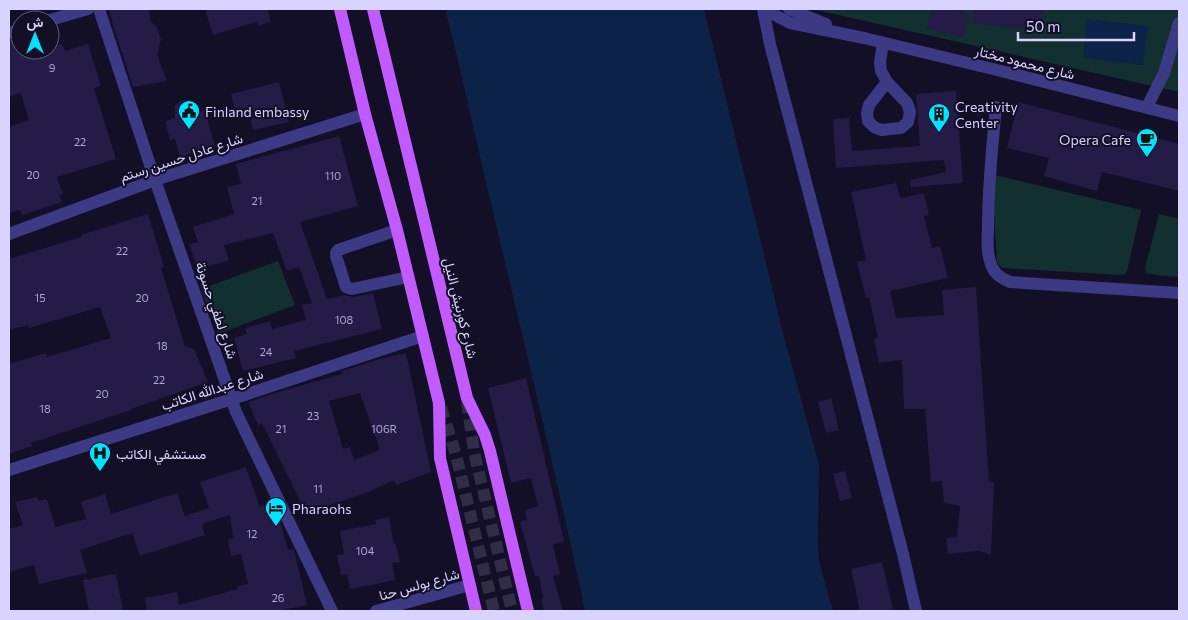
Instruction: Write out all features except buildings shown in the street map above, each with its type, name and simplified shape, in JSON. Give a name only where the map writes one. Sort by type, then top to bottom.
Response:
[{"type":"main road","points":[[340,9],[439,402],[440,458],[476,611]]},
{"type":"main road","name":"شارع كورنيش النيل","points":[[373,9],[467,398],[485,436],[490,452],[528,611]]},
{"type":"street","points":[[60,17],[88,9]]},
{"type":"street","name":"شارع لطفي حسونة","points":[[99,9],[155,180],[240,420],[332,611]]},
{"type":"street","points":[[765,9],[790,23],[864,38]]},
{"type":"street","points":[[765,9],[770,44],[903,554],[916,611]]},
{"type":"street","points":[[789,9],[864,38]]},
{"type":"street","points":[[1147,107],[1164,73],[1179,23]]},
{"type":"street","name":"شارع محمود مختار","points":[[864,38],[1179,116]]},
{"type":"street","points":[[884,43],[880,62],[881,71],[888,82]]},
{"type":"street","points":[[996,107],[988,202],[988,250],[989,260],[1000,278],[1010,282],[1179,293]]},
{"type":"street","name":"شارع عادل حسين رستم","points":[[9,234],[155,180],[365,114]]},
{"type":"street","points":[[397,230],[338,250],[336,256],[346,287],[352,290],[408,277]]},
{"type":"street","name":"شارع عبدالله الكاتب","points":[[9,470],[423,336]]},
{"type":"street","name":"شارع بولس حنا","points":[[376,611],[470,585]]},
{"type":"green space","points":[[812,9],[1179,9],[1179,92]]},
{"type":"green space","points":[[995,175],[1141,210],[1125,274],[1002,268],[997,261],[992,180]]},
{"type":"green space","points":[[1159,214],[1179,219],[1179,277],[1146,273],[1145,268]]},
{"type":"green space","points":[[278,261],[295,305],[218,334],[201,289]]},
{"type":"water","points":[[445,9],[704,9],[784,337],[819,465],[819,561],[833,611],[585,611],[541,413]]},
{"type":"water","points":[[1087,19],[1148,26],[1143,65],[1083,58]]},
{"type":"tunnel","points":[[467,401],[474,452],[512,611]]},
{"type":"tunnel","points":[[441,407],[456,455],[494,611]]},
{"type":"place","name":"Finland embassy","points":[[189,130]]},
{"type":"place","name":"Creativity Center","points":[[939,133]]},
{"type":"place","name":"Opera Cafe","points":[[1147,158]]},
{"type":"place","name":"مستشفي الكاتب","points":[[100,472]]},
{"type":"place","name":"Pharaohs","points":[[276,527]]}]
